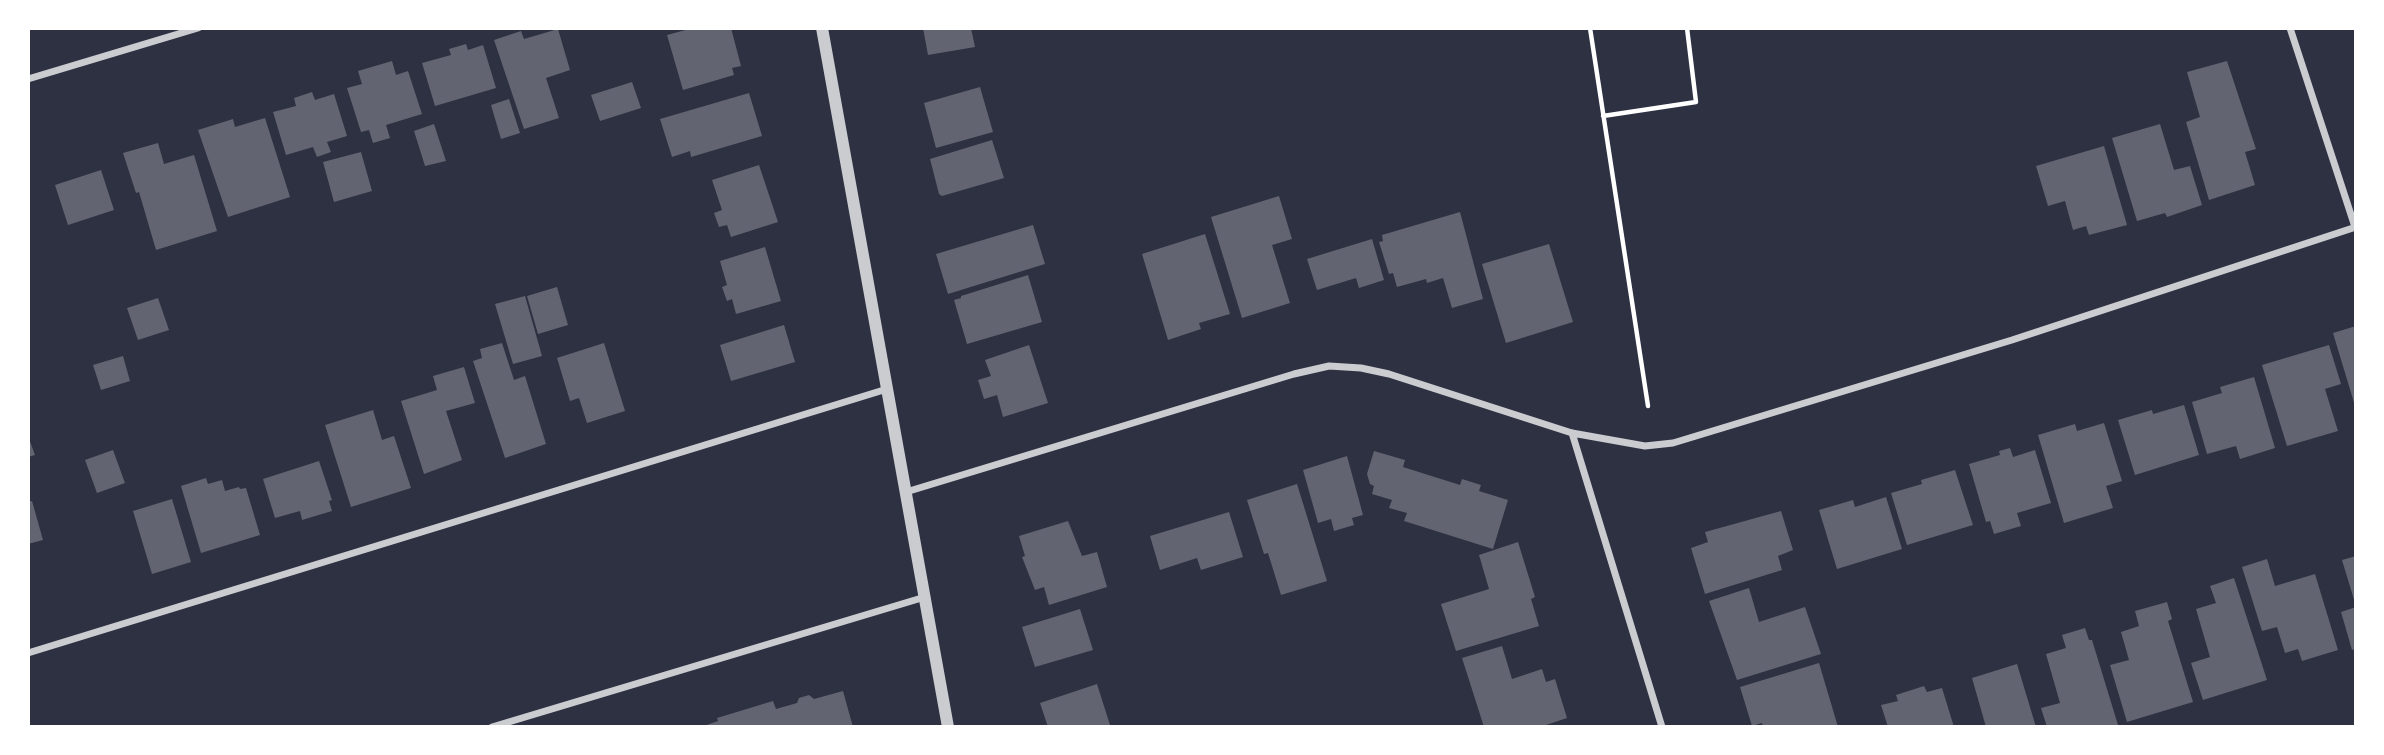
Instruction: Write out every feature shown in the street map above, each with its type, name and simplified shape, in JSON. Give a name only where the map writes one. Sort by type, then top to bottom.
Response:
[{"type":"street","points":[[28,79],[198,28]]},
{"type":"street","points":[[822,28],[948,727]]},
{"type":"street","points":[[906,492],[1294,374],[1329,366],[1361,368],[1389,374],[1572,432],[1645,446],[1673,443],[2012,340],[2355,227],[2290,28]]},
{"type":"street","points":[[28,653],[888,389]]},
{"type":"street","points":[[1572,432],[1662,727]]},
{"type":"street","points":[[492,727],[925,597]]},
{"type":"path","points":[[1590,28],[1648,406]]},
{"type":"path","points":[[1603,116],[1696,102],[1687,28]]},
{"type":"building","points":[[693,28],[731,28],[741,66],[732,68],[734,75],[683,90],[667,35]]},
{"type":"building","points":[[923,28],[971,28],[975,47],[928,55]]},
{"type":"building","points":[[558,29],[570,70],[546,78],[559,118],[524,129],[494,40],[521,31],[524,39]]},
{"type":"building","points":[[466,44],[468,50],[483,45],[496,88],[435,106],[422,63],[451,55],[449,49]]},
{"type":"building","points":[[392,61],[396,75],[408,71],[422,114],[386,125],[390,138],[373,143],[369,130],[361,132],[347,88],[362,84],[358,71]]},
{"type":"building","points":[[2227,61],[2256,149],[2245,152],[2255,185],[2209,200],[2186,122],[2200,117],[2187,72]]},
{"type":"building","points":[[632,82],[641,108],[600,121],[591,95]]},
{"type":"building","points":[[980,87],[993,132],[936,148],[924,103]]},
{"type":"building","points":[[312,92],[315,100],[334,94],[347,136],[327,142],[331,152],[317,157],[313,147],[286,155],[273,112],[296,106],[294,98]]},
{"type":"building","points":[[749,93],[762,136],[691,157],[690,151],[672,157],[660,119]]},
{"type":"building","points":[[509,99],[520,133],[501,139],[491,105]]},
{"type":"building","points":[[265,118],[290,197],[228,217],[198,130],[233,119],[235,127]]},
{"type":"building","points":[[434,124],[446,161],[425,166],[414,131]]},
{"type":"building","points":[[2160,124],[2174,170],[2190,166],[2202,205],[2167,217],[2165,213],[2137,221],[2112,138]]},
{"type":"building","points":[[992,140],[1004,178],[942,196],[939,194],[930,159]]},
{"type":"building","points":[[158,143],[164,164],[194,155],[217,231],[156,250],[139,192],[136,193],[123,153]]},
{"type":"building","points":[[2104,146],[2127,225],[2089,235],[2086,226],[2073,230],[2065,201],[2048,206],[2036,166]]},
{"type":"building","points":[[361,152],[372,191],[334,202],[323,162]]},
{"type":"building","points":[[759,165],[778,222],[731,237],[727,225],[719,227],[714,213],[722,210],[712,180]]},
{"type":"building","points":[[101,170],[114,210],[68,225],[55,185]]},
{"type":"building","points":[[1279,196],[1292,239],[1272,245],[1290,303],[1242,318],[1211,217]]},
{"type":"building","points":[[1460,212],[1483,299],[1452,308],[1443,278],[1427,283],[1426,279],[1397,287],[1393,273],[1389,274],[1379,242],[1383,241],[1382,235]]},
{"type":"building","points":[[1033,225],[1045,264],[948,294],[936,254]]},
{"type":"building","points":[[1205,234],[1230,314],[1199,323],[1201,329],[1168,340],[1142,254]]},
{"type":"building","points":[[1372,239],[1384,280],[1359,288],[1356,278],[1317,290],[1307,259]]},
{"type":"building","points":[[1549,244],[1573,322],[1506,343],[1482,264]]},
{"type":"building","points":[[765,247],[781,301],[736,314],[732,299],[727,301],[722,287],[727,285],[720,261]]},
{"type":"building","points":[[1028,275],[1042,322],[967,344],[954,300]]},
{"type":"building","points":[[557,287],[568,325],[538,334],[527,296]]},
{"type":"building","points":[[525,296],[542,356],[513,364],[495,304]]},
{"type":"building","points":[[158,298],[169,330],[138,340],[127,308]]},
{"type":"building","points":[[784,325],[795,362],[731,381],[720,345]]},
{"type":"building","points":[[2356,326],[2356,406],[2355,406],[2333,333]]},
{"type":"building","points":[[502,343],[514,380],[525,376],[546,444],[505,458],[473,361],[482,358],[480,349]]},
{"type":"building","points":[[604,343],[625,411],[587,423],[579,398],[570,401],[557,358]]},
{"type":"building","points":[[1029,345],[1048,403],[1003,417],[997,395],[984,399],[978,380],[991,376],[985,360]]},
{"type":"building","points":[[2329,345],[2341,384],[2325,389],[2338,431],[2287,446],[2262,365]]},
{"type":"building","points":[[123,356],[130,381],[101,390],[93,365]]},
{"type":"building","points":[[464,367],[475,403],[446,411],[462,460],[424,474],[401,401],[437,390],[433,376]]},
{"type":"building","points":[[2254,377],[2275,448],[2240,459],[2236,446],[2207,454],[2192,402],[2222,393],[2220,387]]},
{"type":"building","points":[[2184,405],[2199,455],[2135,475],[2118,420],[2152,410],[2153,414]]},
{"type":"building","points":[[373,410],[382,440],[394,436],[411,488],[351,507],[325,425]]},
{"type":"building","points":[[2104,423],[2122,481],[2106,486],[2113,508],[2064,523],[2038,435],[2075,424],[2077,431]]},
{"type":"building","points":[[28,436],[35,455],[28,457]]},
{"type":"building","points":[[2010,448],[2013,457],[2035,450],[2051,503],[2017,513],[2021,526],[1994,534],[1990,521],[1986,522],[1969,464],[2000,455],[1999,451]]},
{"type":"building","points":[[113,450],[125,483],[97,493],[85,460]]},
{"type":"building","points":[[1374,451],[1405,460],[1403,467],[1460,485],[1462,479],[1481,485],[1479,491],[1508,500],[1493,549],[1404,521],[1407,513],[1389,508],[1392,500],[1372,494],[1374,486],[1370,484],[1367,474]]},
{"type":"building","points":[[1347,456],[1363,515],[1352,518],[1354,525],[1334,531],[1331,519],[1318,523],[1303,470]]},
{"type":"building","points":[[319,461],[332,500],[329,501],[332,511],[302,520],[300,511],[275,518],[263,479]]},
{"type":"building","points":[[1955,470],[1973,525],[1907,545],[1891,493]]},
{"type":"building","points":[[206,478],[208,484],[222,480],[225,491],[246,488],[260,535],[201,553],[181,486]]},
{"type":"building","points":[[1297,484],[1327,581],[1281,595],[1268,553],[1264,554],[1247,500]]},
{"type":"building","points":[[1886,497],[1902,549],[1837,569],[1819,510],[1853,500],[1855,507]]},
{"type":"building","points":[[172,499],[191,562],[152,574],[133,511]]},
{"type":"building","points":[[32,501],[43,540],[28,544],[28,502]]},
{"type":"building","points":[[1781,511],[1793,550],[1778,556],[1782,570],[1705,594],[1691,548],[1708,542],[1705,532]]},
{"type":"building","points":[[1229,512],[1243,557],[1201,570],[1197,558],[1160,570],[1150,536]]},
{"type":"building","points":[[1068,521],[1082,556],[1097,552],[1107,587],[1049,605],[1044,587],[1035,590],[1022,557],[1025,556],[1019,536]]},
{"type":"building","points":[[1518,542],[1535,597],[1531,599],[1539,626],[1456,651],[1441,604],[1489,589],[1479,555]]},
{"type":"building","points":[[2356,556],[2356,603],[2355,603],[2342,560]]},
{"type":"building","points":[[2267,559],[2275,586],[2315,574],[2338,650],[2302,661],[2298,649],[2285,653],[2277,627],[2262,631],[2242,567]]},
{"type":"building","points":[[2234,578],[2267,680],[2203,700],[2191,663],[2210,657],[2196,609],[2216,603],[2210,586]]},
{"type":"building","points":[[1749,588],[1759,622],[1805,607],[1821,654],[1737,680],[1709,601]]},
{"type":"building","points":[[2167,602],[2172,619],[2168,621],[2193,702],[2127,722],[2110,665],[2129,660],[2121,632],[2139,626],[2135,611]]},
{"type":"building","points":[[2356,607],[2356,649],[2352,650],[2341,612]]},
{"type":"building","points":[[1080,609],[1093,650],[1035,667],[1022,627]]},
{"type":"building","points":[[2085,628],[2089,640],[2092,640],[2118,725],[2047,727],[2041,708],[2060,703],[2046,654],[2066,648],[2062,635]]},
{"type":"building","points":[[1502,646],[1512,679],[1542,669],[1546,682],[1555,679],[1567,718],[1540,727],[1484,727],[1462,658]]},
{"type":"building","points":[[1819,663],[1838,727],[1763,727],[1762,723],[1752,726],[1740,687]]},
{"type":"building","points":[[2017,664],[2036,727],[1986,727],[1972,678]]},
{"type":"building","points":[[1097,684],[1110,725],[1048,727],[1040,703]]},
{"type":"building","points":[[1924,686],[1927,692],[1942,688],[1954,727],[1888,727],[1881,705],[1898,701],[1896,695]]},
{"type":"building","points":[[843,691],[853,727],[701,727],[718,721],[717,718],[773,701],[776,709],[797,703],[799,698],[809,695],[814,699]]}]
